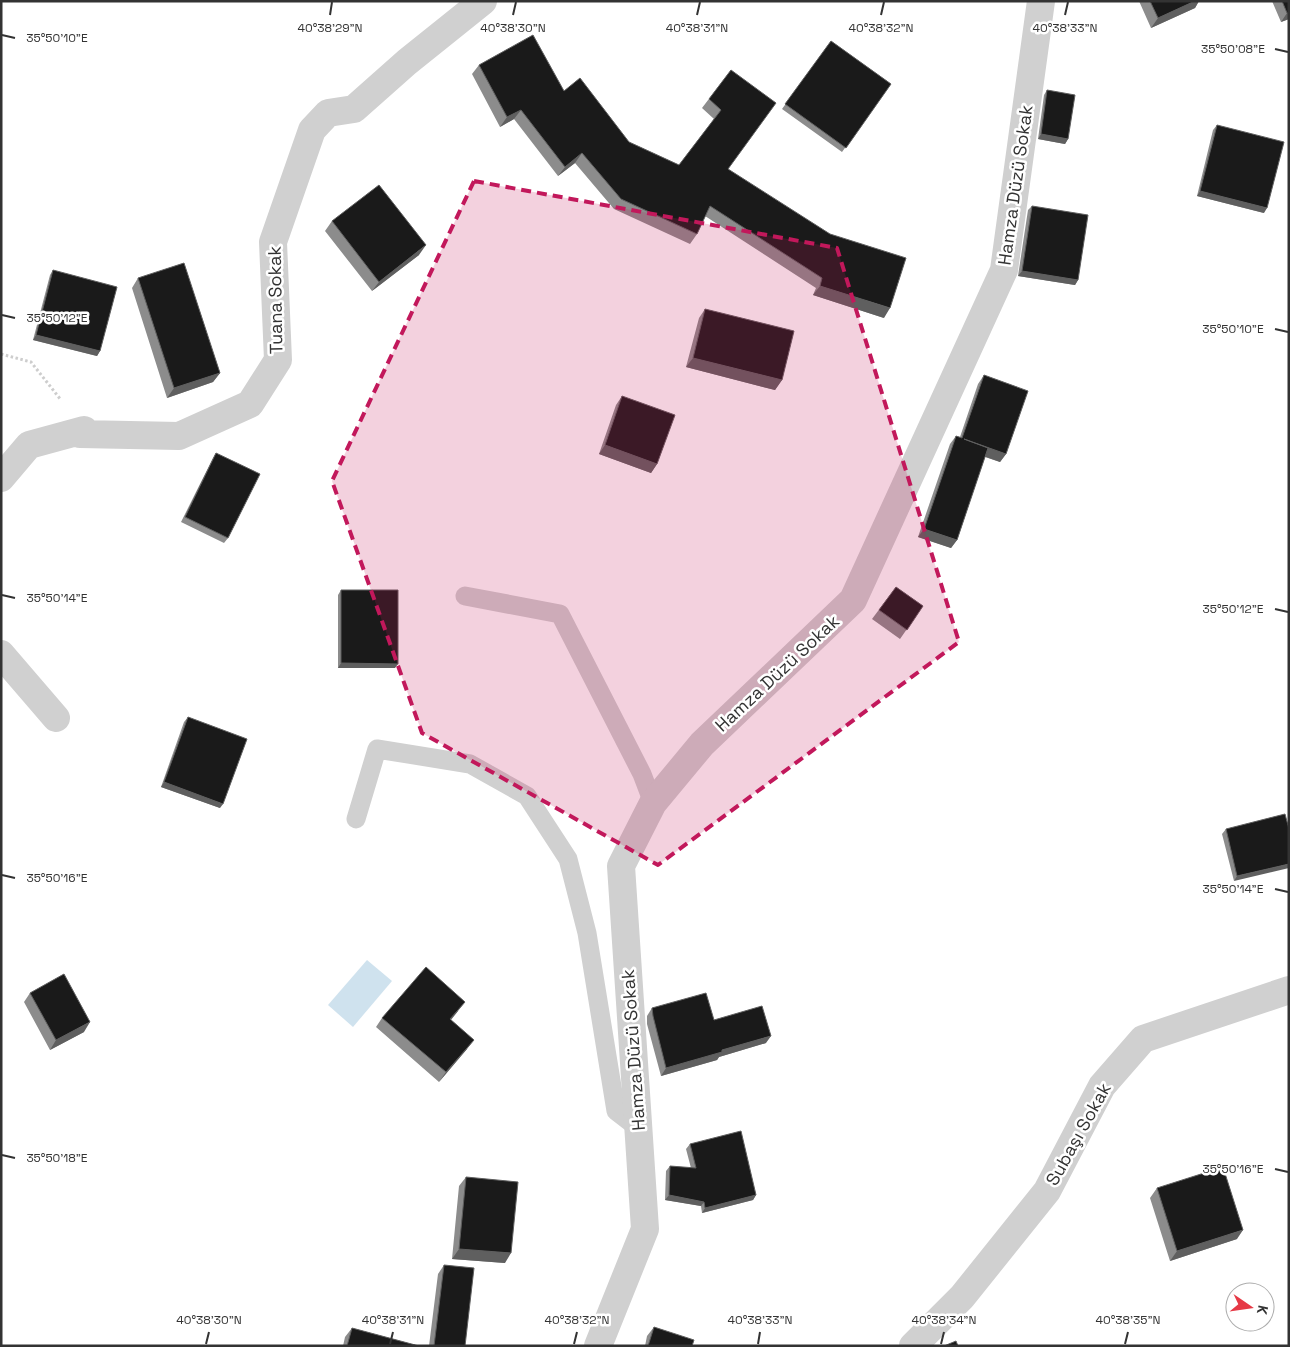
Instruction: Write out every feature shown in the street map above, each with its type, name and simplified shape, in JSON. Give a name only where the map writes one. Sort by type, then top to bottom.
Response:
[{"type":"street","name":"Tuana Sokak","points":[[84,430],[80,434],[180,436],[250,404],[278,360],[273,242],[312,130],[328,113],[354,108],[483,1]]},
{"type":"street","name":"Hamza Düzü Sokak","points":[[598,1346],[645,1229],[621,866],[652,802],[702,744],[853,600],[1004,270],[1041,1]]},
{"type":"street","points":[[1,478],[29,445],[84,430]]},
{"type":"street","points":[[1,654],[56,718]]},
{"type":"street","name":"Subaşı Sokak","points":[[913,1346],[962,1297],[1047,1190],[1102,1086],[1143,1039],[1289,990]]},
{"type":"lane","points":[[465,596],[560,614],[642,774],[652,802]]},
{"type":"lane","points":[[356,819],[377,750],[470,764],[527,796],[568,859],[587,932],[616,1111],[638,1128]]},
{"type":"path","points":[[1,354],[30,362],[84,430]]},
{"type":"highlighted area","points":[[474,181],[837,248],[959,642],[658,865],[422,733],[332,481]]},
{"type":"water","points":[[367,960],[392,981],[353,1027],[328,1005]]},
{"type":"building","points":[[1150,1],[1195,1],[1158,18]]},
{"type":"building","points":[[1282,1],[1289,1],[1289,13],[1287,13]]},
{"type":"building","points":[[533,35],[564,91],[580,78],[629,142],[679,165],[721,110],[709,99],[731,70],[776,103],[728,169],[830,234],[906,258],[890,308],[820,286],[822,278],[710,206],[697,234],[621,199],[582,153],[565,167],[521,110],[507,117],[479,65]]},
{"type":"building","points":[[831,41],[891,84],[846,148],[785,104]]},
{"type":"building","points":[[1047,90],[1075,95],[1068,139],[1041,134]]},
{"type":"building","points":[[1217,125],[1284,142],[1267,208],[1200,191]]},
{"type":"building","points":[[379,185],[426,245],[379,282],[332,221]]},
{"type":"building","points":[[1032,206],[1088,215],[1078,280],[1022,271]]},
{"type":"building","points":[[184,263],[220,373],[174,388],[138,278]]},
{"type":"building","points":[[53,270],[117,287],[100,351],[36,335]]},
{"type":"building","points":[[705,309],[794,331],[782,380],[693,358]]},
{"type":"building","points":[[984,375],[1028,391],[1006,454],[964,439],[988,448],[957,540],[924,529],[956,436],[962,438]]},
{"type":"building","points":[[622,396],[675,415],[657,464],[605,445]]},
{"type":"building","points":[[216,453],[260,474],[228,538],[185,517]]},
{"type":"building","points":[[896,587],[923,606],[907,630],[879,610]]},
{"type":"building","points":[[341,590],[398,590],[398,664],[341,663]]},
{"type":"building","points":[[188,717],[247,739],[223,804],[164,782]]},
{"type":"building","points":[[1285,814],[1289,829],[1289,864],[1237,876],[1226,829]]},
{"type":"building","points":[[426,967],[465,1002],[450,1019],[474,1040],[446,1072],[382,1018]]},
{"type":"building","points":[[64,974],[90,1022],[56,1040],[30,993]]},
{"type":"building","points":[[706,993],[714,1020],[762,1006],[771,1036],[666,1068],[652,1008]]},
{"type":"building","points":[[741,1131],[756,1195],[705,1208],[704,1202],[669,1195],[670,1166],[696,1168],[690,1144]]},
{"type":"building","points":[[1223,1167],[1243,1230],[1177,1251],[1157,1188]]},
{"type":"building","points":[[466,1177],[518,1182],[511,1253],[459,1249]]},
{"type":"building","points":[[444,1265],[474,1268],[465,1346],[434,1346]]},
{"type":"building","points":[[654,1327],[694,1340],[692,1346],[648,1346]]},
{"type":"building","points":[[352,1328],[419,1346],[347,1346]]},
{"type":"building","points":[[956,1341],[958,1346],[944,1346]]}]
